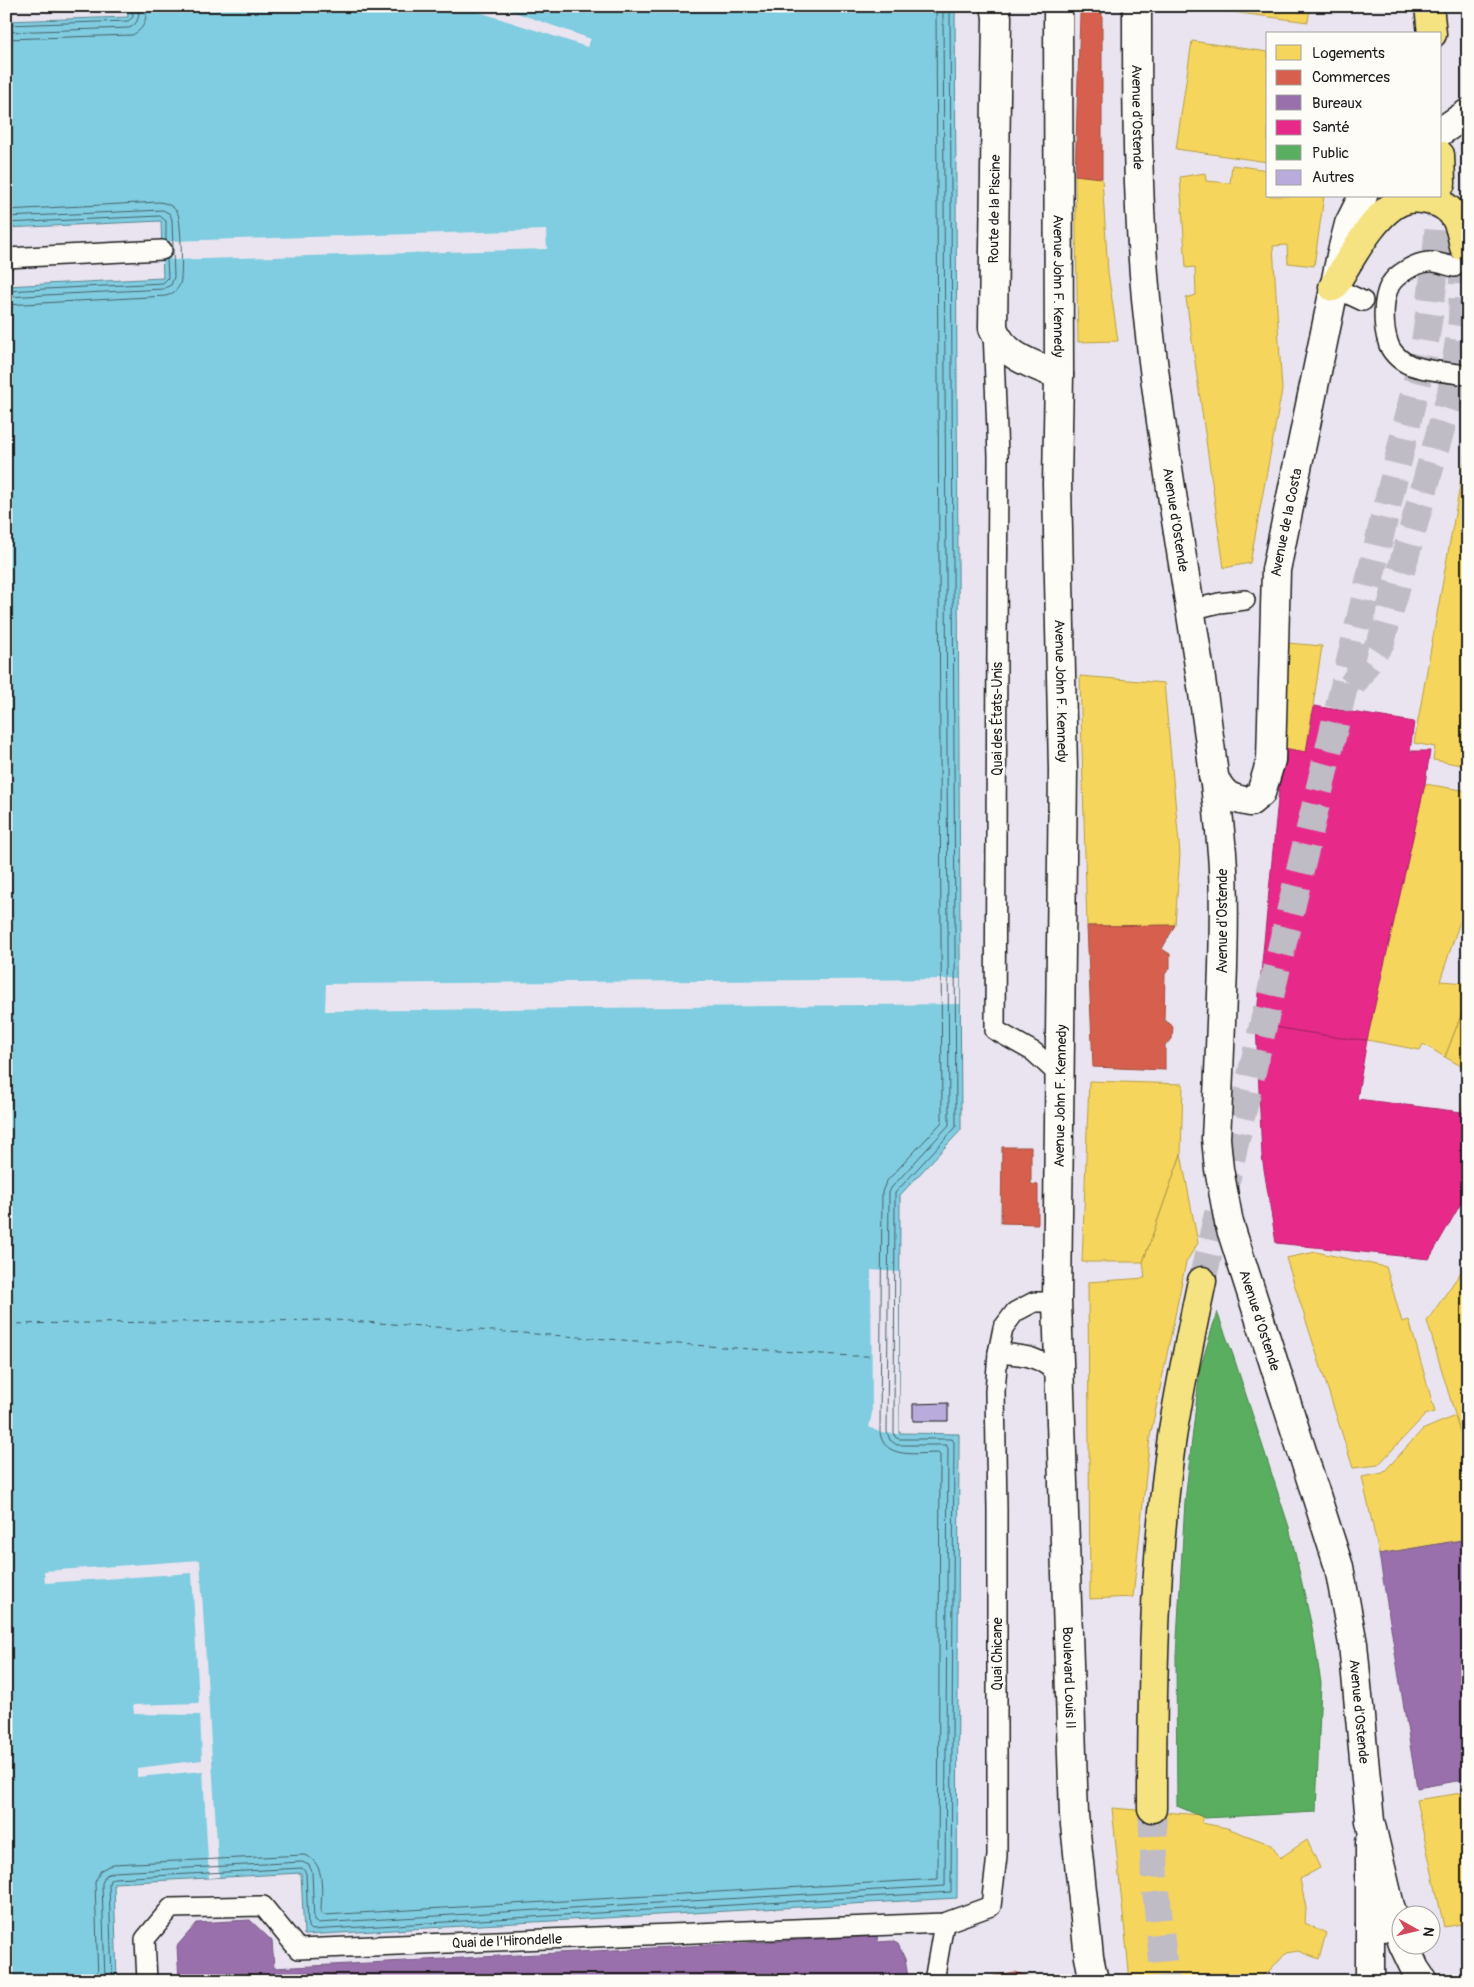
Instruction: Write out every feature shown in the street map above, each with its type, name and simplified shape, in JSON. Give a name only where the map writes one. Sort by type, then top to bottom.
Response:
[{"type":"main road","name":"Route de la Piscine","points":[[993,328],[997,17],[995,6]]},
{"type":"main road","name":"Avenue John F. Kennedy","points":[[1058,6],[1059,375],[1057,483],[1063,740],[1057,1302],[1060,1376]]},
{"type":"main road","name":"Avenue d'Ostende","points":[[1138,6],[1137,146],[1141,238],[1158,397],[1214,776],[1222,855],[1224,923],[1216,1138],[1219,1170],[1230,1223],[1339,1567],[1353,1644],[1370,1821]]},
{"type":"main road","points":[[1429,6],[1432,32]]},
{"type":"main road","points":[[1442,131],[1468,113]]},
{"type":"main road","name":"Avenue de la Costa","points":[[1214,776],[1222,792],[1237,800],[1250,802],[1261,793],[1271,760],[1276,570],[1333,287],[1350,224],[1362,198]]},
{"type":"main road","points":[[1333,287],[1373,225],[1386,211],[1405,200],[1423,198],[1439,202],[1451,209],[1460,226],[1459,257]]},
{"type":"main road","points":[[993,328],[999,341],[1007,351],[1059,375]]},
{"type":"main road","points":[[1152,1808],[1154,1634],[1164,1500],[1172,1438],[1202,1281]]},
{"type":"main road","name":"Boulevard Louis II","points":[[1060,1376],[1074,1815],[1089,1956],[1094,1981]]},
{"type":"main road","points":[[1370,1821],[1370,1981]]},
{"type":"main road","points":[[1370,1821],[1392,1907]]},
{"type":"main road","points":[[1370,1925],[1392,1935]]},
{"type":"main road","points":[[1407,1954],[1423,1981]]},
{"type":"lane","points":[[6,258],[162,250]]},
{"type":"lane","points":[[1459,257],[1415,266],[1391,284],[1385,296],[1388,342],[1395,355],[1408,364],[1468,375]]},
{"type":"lane","points":[[1333,287],[1362,301]]},
{"type":"lane","name":"Quai des États-Unis","points":[[993,328],[998,456],[995,1030],[1034,1052],[1060,1076]]},
{"type":"lane","points":[[1190,610],[1219,603],[1245,600]]},
{"type":"lane","points":[[1057,1302],[1034,1302],[1015,1312],[1003,1328],[998,1353],[1026,1355],[1035,1358],[1047,1363],[1060,1376]]},
{"type":"lane","name":"Quai Chicane","points":[[944,1923],[991,1906],[998,1856],[995,1391],[998,1353]]},
{"type":"lane","name":"Quai de l’Hirondelle","points":[[147,1981],[145,1939],[171,1908],[263,1906],[298,1949],[944,1923]]},
{"type":"lane","points":[[934,1981],[944,1923]]},
{"type":"water","points":[[127,6],[955,6],[961,1130],[900,1195],[899,1433],[959,1434],[957,1898],[304,1935],[301,1873],[114,1883],[117,1981],[6,1981],[6,286],[163,278],[161,221],[6,228],[6,21],[128,17]]},
{"type":"pier","points":[[461,6],[497,6],[591,39],[587,47]]},
{"type":"pier","points":[[546,230],[547,249],[171,260],[170,253],[162,246],[170,245],[170,241]]},
{"type":"pier","points":[[960,979],[960,1004],[325,1011],[326,984]]},
{"type":"pier","points":[[871,1270],[899,1272],[899,1434],[881,1433],[869,1427],[872,1413]]},
{"type":"pier","points":[[200,1560],[219,1877],[209,1878],[203,1771],[137,1777],[137,1768],[202,1760],[200,1715],[134,1714],[133,1705],[199,1703],[192,1573],[45,1583],[44,1571]]},
{"type":"building: Logements","points":[[1224,6],[1310,6],[1308,22],[1224,11]]},
{"type":"building: Logements","points":[[1192,41],[1266,52],[1266,162],[1176,149]]},
{"type":"building: Logements","points":[[1232,165],[1266,170],[1266,198],[1324,198],[1314,266],[1288,263],[1287,245],[1273,246],[1282,390],[1250,563],[1224,568],[1186,298],[1196,295],[1195,267],[1186,268],[1180,177],[1205,173],[1206,181],[1230,183]]},
{"type":"building: Logements","points":[[1075,175],[1102,178],[1108,272],[1118,341],[1078,342]]},
{"type":"building: Logements","points":[[1468,441],[1468,766],[1433,760],[1435,747],[1414,743]]},
{"type":"building: Logements","points":[[1288,643],[1322,646],[1306,752],[1283,748]]},
{"type":"building: Logements","points":[[1080,676],[1164,683],[1180,854],[1175,925],[1087,926]]},
{"type":"building: Logements","points":[[1425,784],[1468,791],[1468,897],[1440,981],[1468,983],[1468,997],[1445,1057],[1423,1044],[1420,1050],[1367,1040]]},
{"type":"building: Logements","points":[[1468,997],[1468,1070],[1445,1057]]},
{"type":"building: Logements","points":[[1468,1076],[1468,1115],[1462,1112]]},
{"type":"building: Logements","points":[[1089,1081],[1183,1084],[1181,1154],[1143,1262],[1082,1262]]},
{"type":"building: Logements","points":[[1181,1154],[1198,1243],[1186,1262],[1150,1437],[1133,1597],[1090,1599],[1088,1282],[1145,1278],[1143,1262]]},
{"type":"building: Logements","points":[[1316,1252],[1386,1267],[1402,1322],[1409,1320],[1435,1412],[1425,1415],[1378,1465],[1353,1468],[1286,1258]]},
{"type":"building: Logements","points":[[1468,1262],[1468,1458],[1427,1321]]},
{"type":"building: Logements","points":[[1455,1416],[1468,1458],[1468,1539],[1379,1554],[1362,1477],[1383,1473],[1422,1430]]},
{"type":"building: Logements","points":[[1468,1792],[1468,1923],[1444,1927],[1442,1904],[1439,1904],[1416,1800]]},
{"type":"building: Logements","points":[[1112,1808],[1202,1815],[1202,1823],[1227,1828],[1272,1845],[1280,1858],[1307,1840],[1320,1868],[1300,1879],[1306,1908],[1305,1923],[1326,1933],[1319,1959],[1298,1951],[1286,1953],[1269,1971],[1254,1981],[1130,1981]]},
{"type":"building: Commerces","points":[[1083,6],[1102,6],[1102,178],[1075,175],[1080,14],[1083,11]]},
{"type":"building: Commerces","points":[[1175,925],[1162,949],[1170,954],[1170,968],[1165,974],[1164,1020],[1173,1026],[1172,1039],[1165,1045],[1165,1070],[1093,1067],[1087,926]]},
{"type":"building: Commerces","points":[[1002,1147],[1031,1147],[1031,1184],[1038,1185],[1038,1224],[1001,1223]]},
{"type":"building: Commerces","points":[[1015,1972],[1039,1981],[985,1981],[994,1976]]},
{"type":"building: Bureaux","points":[[1468,1539],[1468,1779],[1417,1788],[1379,1554]]},
{"type":"building: Bureaux","points":[[250,1920],[272,1941],[274,1968],[877,1936],[878,1942],[892,1941],[898,1944],[905,1959],[908,1977],[907,1981],[179,1981],[177,1946],[197,1923]]},
{"type":"building: Santé","points":[[1314,706],[1414,722],[1410,751],[1430,751],[1425,784],[1367,1040],[1341,1038],[1256,1024],[1283,748],[1306,752]]},
{"type":"building: Santé","points":[[1256,1024],[1341,1038],[1367,1040],[1357,1099],[1462,1112],[1468,1115],[1468,1191],[1429,1259],[1276,1243],[1262,1157]]},
{"type":"building: Public","points":[[1217,1312],[1233,1355],[1289,1527],[1312,1627],[1321,1683],[1316,1812],[1205,1818],[1177,1806],[1176,1656],[1185,1501],[1200,1369]]},
{"type":"building: Autres","points":[[948,1403],[948,1421],[913,1421],[913,1404]]},
{"type":"ferry route","points":[[6,1324],[335,1320],[871,1356]]},
{"type":"tunnel","points":[[1202,1281],[1422,360],[1439,228],[1440,198]]},
{"type":"tunnel","points":[[1352,685],[1381,642],[1451,393],[1462,320],[1464,247]]},
{"type":"tunnel","points":[[1152,1808],[1155,1880],[1165,1981]]}]
